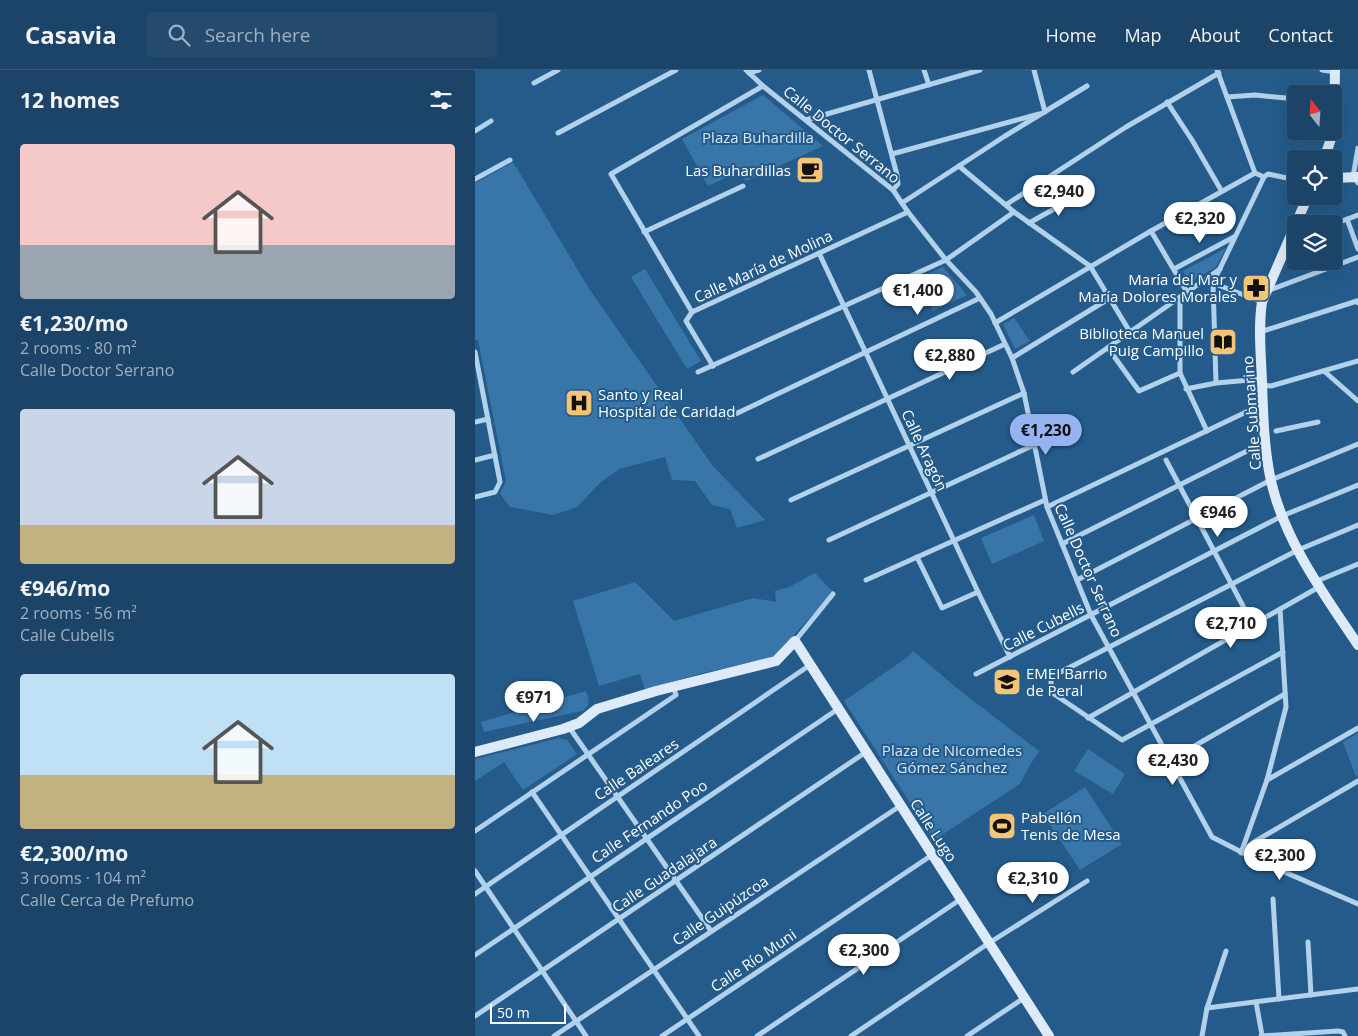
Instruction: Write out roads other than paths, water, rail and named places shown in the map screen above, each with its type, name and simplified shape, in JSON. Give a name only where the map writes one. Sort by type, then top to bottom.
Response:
[{"type":"street","points":[[534,83],[558,70]]},
{"type":"street","points":[[558,133],[676,70]]},
{"type":"street","points":[[747,72],[759,70]]},
{"type":"street","points":[[869,70],[892,154],[898,184],[893,190]]},
{"type":"street","points":[[925,70],[929,85]]},
{"type":"street","points":[[806,120],[979,70]]},
{"type":"street","points":[[1034,70],[1045,112]]},
{"type":"street","points":[[1322,70],[1335,71],[1335,85]]},
{"type":"street","name":"Calle Doctor Serrano","points":[[747,72],[893,190],[946,260],[980,298],[1005,344],[1024,393],[1047,507],[1091,615],[1212,837],[1241,853]]},
{"type":"street","points":[[1007,204],[1126,127],[1218,72],[1255,173],[1265,177]]},
{"type":"street","name":"Calle María de Molina","points":[[763,86],[611,174],[692,312],[908,212]]},
{"type":"street","points":[[902,203],[1087,86]]},
{"type":"street","points":[[1227,97],[1255,95],[1287,98]]},
{"type":"street","points":[[1167,102],[1221,190]]},
{"type":"street","points":[[892,154],[1045,112]]},
{"type":"street","points":[[475,131],[491,121]]},
{"type":"street","points":[[1342,178],[1356,179],[1358,148]]},
{"type":"street","points":[[475,180],[510,160]]},
{"type":"street","points":[[959,166],[1007,204],[1014,212],[1090,266],[1130,332]]},
{"type":"street","points":[[995,323],[1151,230],[1255,173]]},
{"type":"street","points":[[1216,383],[1213,283],[1265,177],[1268,174],[1287,178]]},
{"type":"street","points":[[644,232],[743,186]]},
{"type":"street","points":[[1029,223],[1079,194]]},
{"type":"street","points":[[698,372],[946,260],[1014,212]]},
{"type":"street","points":[[1342,221],[1358,215]]},
{"type":"street","points":[[1347,219],[1358,249]]},
{"type":"street","points":[[1151,230],[1187,292]]},
{"type":"street","points":[[1174,269],[1235,237]]},
{"type":"street","name":"Calle Submarino","points":[[1287,249],[1266,291],[1260,315],[1263,404],[1271,480],[1282,516],[1298,550],[1318,585],[1354,632],[1358,645]]},
{"type":"street","name":"Calle Aragón","points":[[819,254],[953,541],[1011,657]]},
{"type":"street","points":[[1266,291],[1358,257]]},
{"type":"street","points":[[1073,372],[1220,269]]},
{"type":"street","points":[[1213,283],[1262,302]]},
{"type":"street","points":[[1180,297],[1180,373],[1207,431]]},
{"type":"street","points":[[729,417],[980,298]]},
{"type":"street","points":[[1011,358],[1110,298]]},
{"type":"street","points":[[1260,332],[1358,302]]},
{"type":"street","points":[[692,312],[686,321],[713,366]]},
{"type":"street","points":[[758,459],[1005,344]]},
{"type":"street","points":[[1108,348],[1139,391],[1180,373]]},
{"type":"street","points":[[475,352],[500,482],[495,492],[475,497]]},
{"type":"street","points":[[1187,389],[1216,383],[1262,382],[1271,386],[1358,361]]},
{"type":"street","points":[[1324,372],[1358,401]]},
{"type":"street","points":[[791,500],[1024,393]]},
{"type":"street","points":[[1047,507],[1263,404]]},
{"type":"street","points":[[475,422],[488,419]]},
{"type":"street","points":[[1276,431],[1318,422]]},
{"type":"street","points":[[1062,544],[1266,441]]},
{"type":"street","points":[[1077,580],[1271,480],[1358,444]]},
{"type":"street","points":[[829,540],[1034,445]]},
{"type":"street","points":[[475,460],[495,455]]},
{"type":"street","points":[[1166,460],[1253,625]]},
{"type":"street","name":"Calle Cubells","points":[[976,674],[1282,516],[1358,485]]},
{"type":"street","points":[[865,580],[1045,500]]},
{"type":"street","points":[[1283,652],[1122,740],[1051,692],[1051,677],[1298,550],[1358,525]]},
{"type":"street","points":[[917,557],[942,608],[978,592]]},
{"type":"street","points":[[1088,718],[1280,610],[1318,585],[1358,564]]},
{"type":"street","points":[[475,752],[569,727],[579,723],[597,709],[673,686],[776,661],[795,641],[833,594]]},
{"type":"street","points":[[1241,853],[1267,780],[1286,707],[1280,610]]},
{"type":"street","name":"Calle Lugo","points":[[795,641],[1049,1036]]},
{"type":"street","name":"Calle Baleares","points":[[475,894],[811,664]]},
{"type":"street","points":[[475,831],[676,695],[673,686]]},
{"type":"street","points":[[1170,760],[1285,694]]},
{"type":"street","name":"Calle Fernando Poo","points":[[475,955],[838,709]]},
{"type":"street","points":[[569,727],[711,931]]},
{"type":"street","points":[[1267,780],[1358,728]]},
{"type":"street","name":"Calle Guadalajara","points":[[475,1016],[866,752]]},
{"type":"street","points":[[1241,853],[1254,842],[1358,781]]},
{"type":"street","points":[[532,792],[699,1036]]},
{"type":"street","name":"Calle Guipúzcoa","points":[[554,1036],[900,806]]},
{"type":"street","points":[[1241,853],[1358,904]]},
{"type":"street","name":"Calle Río Muni","points":[[662,1036],[932,854]]},
{"type":"street","points":[[475,871],[586,1036]]},
{"type":"street","points":[[851,1036],[989,943],[1087,881]]},
{"type":"street","points":[[757,1036],[961,898]]},
{"type":"street","points":[[1273,899],[1279,999]]},
{"type":"street","points":[[1308,942],[1311,995]]},
{"type":"street","points":[[1202,1036],[1207,1008],[1226,951]]},
{"type":"street","points":[[1207,1008],[1358,989]]},
{"type":"street","points":[[967,1036],[1024,998]]},
{"type":"street","points":[[1256,1002],[1262,1036],[1338,1031],[1343,1032],[1345,1036]]},
{"type":"place","name":"Las Buhardillas","points":[[810,170]]},
{"type":"place","name":"María del Mar y María Dolores Morales","points":[[1256,288]]},
{"type":"place","name":"Biblioteca Manuel Puig Campillo","points":[[1223,342]]},
{"type":"place","name":"Santo y Real Hospital de Caridad","points":[[579,403]]},
{"type":"place","name":"EMEI Barrio de Peral","points":[[1007,682]]},
{"type":"place","name":"Pabellón Tenis de Mesa","points":[[1002,826]]},
{"type":"park label","name":"Plaza Buhardilla","points":[[758,137]]},
{"type":"park label","name":"Plaza de Nicomedes Gómez Sánchez","points":[[952,758]]}]
